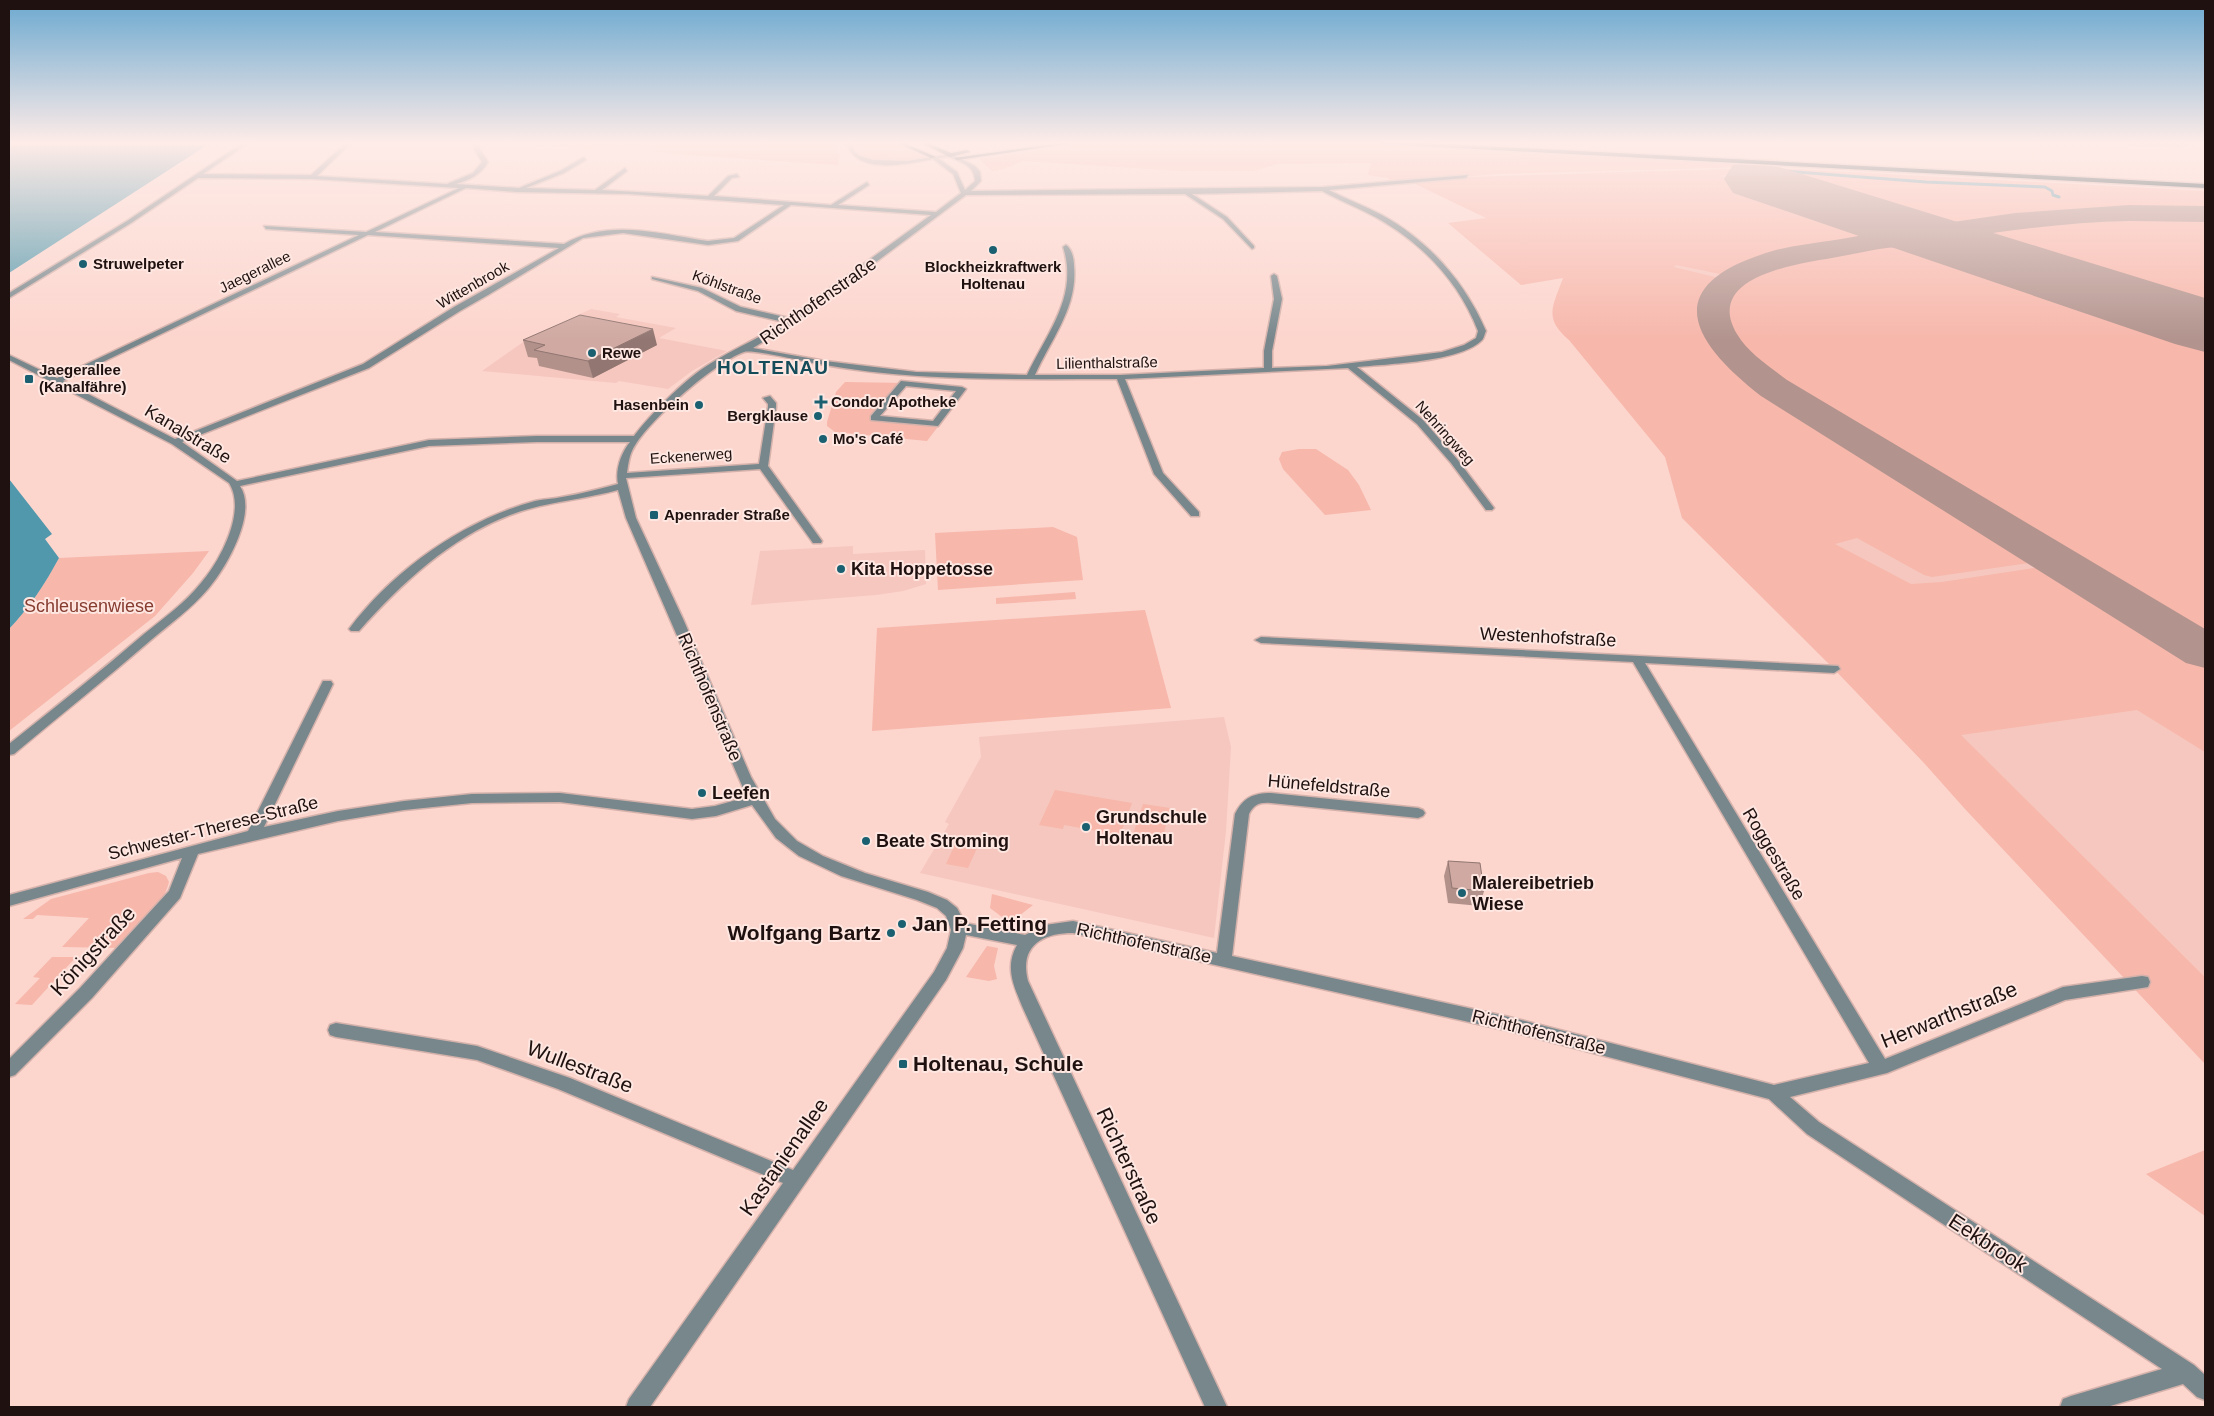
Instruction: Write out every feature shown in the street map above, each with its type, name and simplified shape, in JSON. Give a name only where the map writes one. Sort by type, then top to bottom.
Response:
[{"type":"street","points":[[9,296],[147,208]]},
{"type":"street","name":"Jaegerallee","points":[[56,381],[420,208]]},
{"type":"street","name":"Wittenbrook","points":[[174,442],[366,366],[564,246],[588,235],[618,231],[708,243],[727,242],[736,240],[783,208]]},
{"type":"street","points":[[859,208],[937,214]]},
{"type":"street","name":"Richthofenstraße","points":[[945,208],[791,321],[748,349],[708,368],[696,377],[635,439],[628,450],[622,481],[631,518],[755,799],[781,834],[797,846],[830,865],[934,900],[954,914],[959,928]]},
{"type":"street","points":[[1210,208],[1225,218],[1252,247]]},
{"type":"street","name":"Lilienthalstraße","points":[[748,349],[883,371],[1030,377],[1120,377],[1350,366],[1428,358],[1467,346],[1479,339],[1482,331],[1473,307],[1443,267],[1400,230],[1363,208]]},
{"type":"street","points":[[266,228],[564,246]]},
{"type":"street","points":[[1030,377],[1053,334],[1069,294],[1072,258],[1066,247]]},
{"type":"street","points":[[1268,371],[1268,350],[1278,299],[1274,276]]},
{"type":"street","name":"Köhlstraße","points":[[654,278],[700,289],[739,309],[791,321]]},
{"type":"street","name":"Kanalstraße","points":[[9,356],[174,442],[235,484],[240,502],[238,522],[225,555],[211,579],[173,616],[127,656],[9,750]]},
{"type":"street","name":"Nehringweg","points":[[1350,366],[1420,422],[1454,461],[1489,508]]},
{"type":"street","points":[[1120,377],[1159,474],[1195,514]]},
{"type":"street","points":[[904,383],[962,389],[935,424],[874,418],[904,383]]},
{"type":"street","points":[[767,398],[772,403],[772,407],[763,466],[817,541]]},
{"type":"street","points":[[235,484],[429,443],[537,439],[635,439]]},
{"type":"street","name":"Eckenerweg","points":[[356,629],[372,610],[425,559],[461,534],[489,521],[538,504],[622,481],[763,466]]},
{"type":"street","name":"Westenhofstraße","points":[[1261,640],[1834,669]]},
{"type":"street","name":"Roggestraße","points":[[1637,659],[1881,1068]]},
{"type":"street","points":[[255,832],[327,684]]},
{"type":"street","name":"Schwester-Therese-Straße","points":[[9,900],[255,832],[380,808],[459,800],[542,797],[692,814],[716,811],[755,799]]},
{"type":"street","name":"Hünefeldstraße","points":[[1224,959],[1242,814],[1249,802],[1255,799],[1271,798],[1418,813]]},
{"type":"street","name":"Königstraße","points":[[9,1070],[86,993],[175,894],[192,850]]},
{"type":"street","name":"Richthofenstraße","points":[[1027,941],[1035,935],[1059,926],[1073,927],[1224,959],[1509,1024],[1774,1093]]},
{"type":"street","points":[[959,928],[1027,941]]},
{"type":"street","name":"Kastanienallee","points":[[637,1407],[940,976],[957,945],[959,928]]},
{"type":"street","name":"Richterstraße","points":[[1027,941],[1021,952],[1018,964],[1020,979],[1030,1006],[1216,1407]]},
{"type":"street","name":"Herwarthstraße","points":[[1774,1093],[1881,1068],[2062,994],[2142,982]]},
{"type":"street","name":"Wullestraße","points":[[336,1030],[477,1053],[564,1083],[798,1180]]},
{"type":"street","name":"Eekbrook","points":[[1774,1093],[1813,1128],[2186,1373],[2205,1389]]},
{"type":"street","points":[[2072,1407],[2186,1373]]},
{"type":"shaded area","points":[[1608,208],[2205,208],[2205,977],[1915,690]]},
{"type":"shaded area","points":[[591,309],[620,314],[616,317],[676,328],[659,338],[727,351],[692,371],[668,389],[619,381],[616,383],[482,371],[529,338]]},
{"type":"shaded area","name":"Kita Hoppetosse","points":[[853,546],[853,554],[925,550],[926,584],[903,591],[876,595],[751,605],[760,551]]},
{"type":"shaded area","name":"Grundschule Holtenau","points":[[1224,717],[1231,747],[1226,831],[1214,938],[920,873],[949,824],[945,822],[981,757],[979,737]]},
{"type":"green space","points":[[1465,208],[1815,208],[1875,228],[1879,233],[1878,236],[1765,258],[1725,275],[1676,265],[1674,267],[1719,278],[1701,298],[1700,308],[1703,323],[1706,333],[1717,349],[1746,378],[2035,559],[2036,562],[1932,577],[1924,575],[1857,538],[1835,544],[1911,584],[1942,582],[2040,567],[2051,570],[2205,665],[2205,752],[2137,710],[1961,735],[2205,977],[2205,1064],[1834,669],[1682,518],[1665,457],[1556,325],[1552,311],[1563,278],[1521,285],[1448,223],[1486,218]]},
{"type":"green space","points":[[1873,208],[2205,208],[2205,211],[2062,212],[1961,224],[1916,222]]},
{"type":"green space","points":[[2117,217],[2205,218],[2205,314],[1986,244],[1977,236],[1986,231],[2021,224]]},
{"type":"green space","points":[[1884,245],[1935,248],[2205,339],[2205,639],[1778,381],[1750,358],[1732,337],[1728,329],[1724,307],[1734,290],[1755,276],[1781,265],[1811,257]]},
{"type":"green space","points":[[845,382],[904,383],[874,418],[940,424],[927,441],[835,432],[827,426],[827,422],[836,392]]},
{"type":"green space","points":[[1316,449],[1348,470],[1359,485],[1371,510],[1325,515],[1283,469],[1279,459],[1282,452]]},
{"type":"green space","points":[[1053,527],[1077,537],[1083,580],[938,590],[935,533]]},
{"type":"green space","name":"Schleusenwiese","points":[[209,551],[193,573],[155,616],[9,731],[9,629],[37,595],[59,558]]},
{"type":"green space","points":[[1075,592],[1076,599],[996,604],[996,598]]},
{"type":"green space","points":[[1145,610],[1171,708],[872,731],[877,628]]},
{"type":"green space","points":[[1055,790],[1132,803],[1120,835],[1064,825],[1063,829],[1039,825]]},
{"type":"green space","points":[[1143,804],[1170,808],[1162,842],[1132,837]]},
{"type":"green space","points":[[956,842],[978,846],[968,868],[946,864]]},
{"type":"green space","points":[[158,872],[166,876],[169,882],[166,892],[149,918],[120,948],[62,947],[89,918],[37,915],[33,919],[23,919],[51,899]]},
{"type":"green space","points":[[992,894],[1033,905],[1010,923],[990,908]]},
{"type":"green space","points":[[987,946],[998,948],[994,966],[997,979],[989,981],[966,977]]},
{"type":"green space","points":[[52,957],[76,957],[32,1005],[15,1004],[40,978],[33,977]]},
{"type":"green space","points":[[2205,1150],[2205,1216],[2146,1174]]},
{"type":"water","points":[[9,208],[110,208],[9,273]]},
{"type":"water","points":[[9,479],[52,534],[45,539],[59,558],[37,595],[9,629]]},
{"type":"building","points":[[580,315],[653,329],[588,361],[534,350],[545,345],[523,340]]},
{"type":"building","points":[[1448,861],[1480,863],[1484,891],[1452,888]]},
{"type":"taxiway","points":[[1952,239],[1945,234],[1946,232],[2015,221],[2129,213],[2205,214]]},
{"type":"taxiway","points":[[1997,258],[1966,248],[1913,238],[1883,240],[1786,257],[1771,261],[1741,274],[1722,288],[1713,304],[1713,320],[1721,338],[1734,355],[1774,388],[2205,652]]},
{"type":"runway","points":[[1845,208],[2205,326]]},
{"type":"place","name":"Blockheizkraftwerk Holtenau","points":[[993,250]]},
{"type":"place","name":"Struwelpeter","points":[[83,264]]},
{"type":"place","name":"Rewe","points":[[592,353]]},
{"type":"place","name":"Jaegerallee (Kanalfähre)","points":[[29,379]]},
{"type":"place","name":"Condor Apotheke","points":[[821,402]]},
{"type":"place","name":"Hasenbein","points":[[699,405]]},
{"type":"place","name":"Bergklause","points":[[818,416]]},
{"type":"place","name":"Mo's Café","points":[[823,439]]},
{"type":"place","name":"Apenrader Straße","points":[[654,515]]},
{"type":"place","name":"Kita Hoppetosse","points":[[841,569]]},
{"type":"place","name":"Leefen","points":[[702,793]]},
{"type":"place","name":"Grundschule Holtenau","points":[[1086,827]]},
{"type":"place","name":"Beate Stroming","points":[[866,841]]},
{"type":"place","name":"Malereibetrieb Wiese","points":[[1462,893]]},
{"type":"place","name":"Jan P. Fetting","points":[[902,924]]},
{"type":"place","name":"Wolfgang Bartz","points":[[891,933]]},
{"type":"place","name":"Holtenau, Schule","points":[[903,1064]]},
{"type":"district","name":"HOLTENAU","points":[[773,367]]}]
